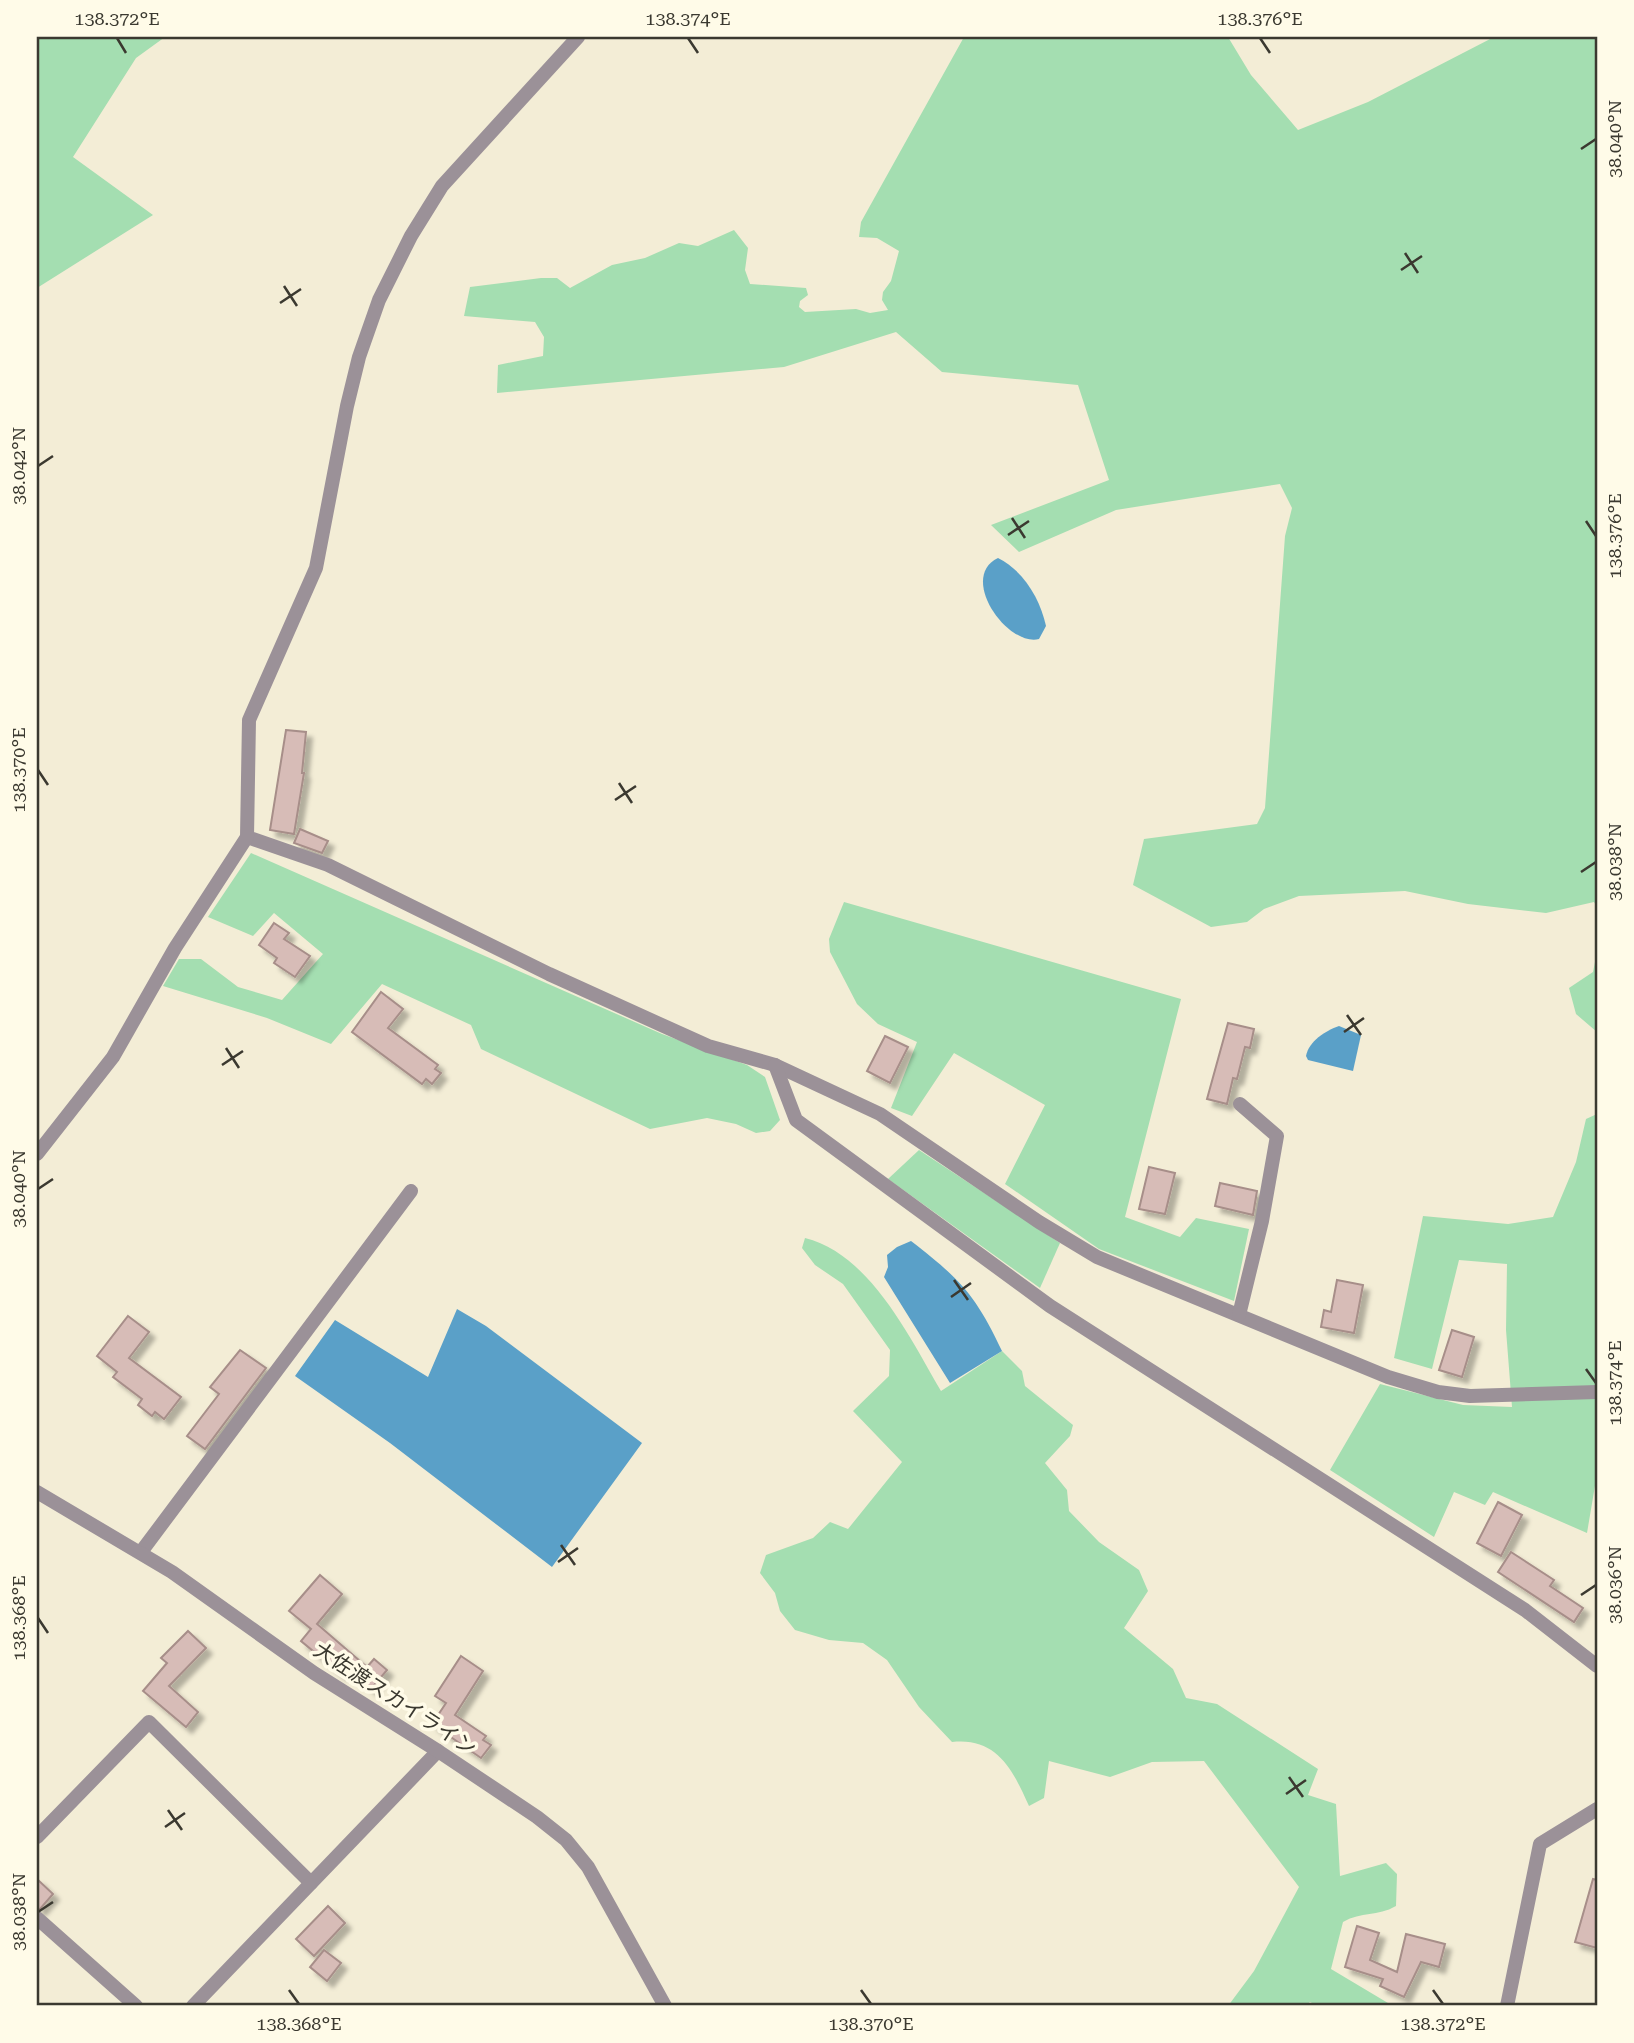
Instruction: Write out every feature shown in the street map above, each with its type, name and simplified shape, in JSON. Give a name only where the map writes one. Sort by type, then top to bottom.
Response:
[{"type":"street","points":[[37,1154],[113,1056],[168,959],[247,837],[249,719],[316,568],[347,406],[359,357],[379,300],[411,236],[442,186],[579,37]]},
{"type":"street","points":[[247,837],[328,865],[549,974],[708,1046],[775,1065],[880,1114],[1039,1222],[1097,1257],[1388,1377],[1438,1392],[1470,1396],[1597,1392]]},
{"type":"street","points":[[775,1065],[796,1120],[1050,1306],[1514,1602],[1597,1666]]},
{"type":"street","points":[[1239,1315],[1262,1221],[1277,1136],[1240,1104]]},
{"type":"street","points":[[141,1552],[411,1191]]},
{"type":"street","name":"大佐渡スカイライン","points":[[37,1492],[141,1552],[314,1673],[438,1751],[537,1817],[566,1840],[588,1867],[665,2006]]},
{"type":"street","points":[[37,1837],[149,1722],[311,1883]]},
{"type":"street","points":[[193,2006],[438,1751]]},
{"type":"street","points":[[1507,2006],[1540,1844],[1597,1809]]},
{"type":"street","points":[[37,1918],[136,2006]]},
{"type":"green space","points":[[37,37],[165,37],[136,58],[73,157],[153,215],[37,288]]},
{"type":"green space","points":[[964,37],[1228,37],[1251,75],[1298,130],[1368,102],[1494,37],[1597,37],[1597,907],[1594,902],[1546,913],[1468,904],[1405,891],[1299,896],[1264,909],[1247,922],[1211,927],[1133,885],[1144,839],[1257,824],[1265,808],[1285,536],[1292,508],[1280,484],[1116,510],[1019,552],[991,525],[1109,480],[1078,385],[942,372],[896,332],[784,367],[497,393],[498,365],[543,356],[544,337],[535,322],[464,316],[470,287],[557,278],[570,288],[612,265],[645,258],[679,243],[698,246],[734,230],[748,248],[745,270],[750,284],[806,288],[808,295],[800,301],[799,307],[805,312],[856,309],[870,313],[888,310],[882,300],[883,292],[891,281],[899,251],[877,238],[859,237],[861,222]]},
{"type":"green space","points":[[251,853],[662,1034],[747,1065],[765,1077],[780,1120],[770,1131],[756,1133],[736,1124],[707,1118],[650,1129],[481,1049],[471,1025],[382,984],[331,1044],[267,1018],[163,986],[179,959],[201,959],[238,987],[282,1000],[323,954],[274,913],[253,936],[208,917]]},
{"type":"green space","points":[[844,902],[1181,999],[1125,1217],[1180,1237],[1196,1218],[1249,1229],[1234,1301],[1099,1249],[1005,1184],[1045,1105],[954,1053],[912,1116],[891,1108],[917,1042],[878,1024],[857,1004],[830,952],[829,939]]},
{"type":"green space","points":[[1597,952],[1597,1032],[1576,1014],[1569,988],[1593,972]]},
{"type":"green space","points":[[1597,1114],[1597,1474],[1587,1533],[1493,1492],[1485,1505],[1454,1492],[1434,1537],[1330,1470],[1380,1384],[1463,1405],[1512,1407],[1506,1330],[1507,1264],[1459,1260],[1432,1369],[1394,1358],[1423,1216],[1508,1224],[1553,1217],[1576,1162],[1586,1119]]},
{"type":"green space","points":[[919,1150],[1060,1243],[1040,1288],[888,1179]]},
{"type":"green space","points":[[805,1238],[828,1247],[849,1261],[868,1279],[901,1324],[941,1391],[1002,1351],[1022,1371],[1025,1386],[1073,1425],[1070,1436],[1045,1463],[1067,1490],[1069,1511],[1099,1542],[1139,1570],[1148,1591],[1124,1628],[1173,1669],[1186,1698],[1217,1704],[1318,1769],[1308,1795],[1336,1804],[1340,1876],[1386,1863],[1397,1874],[1396,1906],[1343,1922],[1331,1969],[1393,2006],[1318,2006],[1310,2002],[1305,2006],[1228,2006],[1254,1971],[1299,1887],[1204,1761],[1152,1762],[1110,1777],[1049,1761],[1044,1798],[1029,1806],[1017,1780],[1001,1759],[981,1745],[952,1742],[919,1707],[887,1660],[863,1643],[829,1640],[795,1630],[780,1611],[775,1593],[760,1573],[766,1555],[813,1538],[830,1522],[848,1529],[902,1462],[853,1411],[889,1376],[890,1350],[843,1284],[815,1265],[802,1248]]},
{"type":"water","points":[[998,558],[1016,570],[1035,596],[1046,626],[1039,639],[1026,639],[1013,632],[1001,622],[992,609],[985,594],[983,580],[987,567]]},
{"type":"water","points":[[1339,1026],[1361,1035],[1353,1071],[1308,1060],[1306,1056],[1318,1037]]},
{"type":"water","points":[[911,1241],[965,1289],[983,1315],[1002,1351],[950,1383],[884,1277],[888,1267],[887,1255]]},
{"type":"water","points":[[457,1309],[486,1326],[642,1443],[552,1567],[390,1443],[295,1376],[335,1320],[428,1377]]},
{"type":"building","points":[[286,730],[306,732],[304,773],[294,834],[270,830]]},
{"type":"building","points":[[300,829],[328,841],[322,853],[294,843]]},
{"type":"building","points":[[274,923],[289,933],[284,939],[310,956],[295,977],[274,963],[277,958],[259,945]]},
{"type":"building","points":[[381,992],[403,1009],[388,1028],[438,1065],[435,1069],[441,1073],[432,1084],[426,1079],[422,1084],[352,1032]]},
{"type":"building","points":[[1228,1023],[1254,1029],[1250,1048],[1245,1047],[1237,1079],[1233,1078],[1227,1104],[1207,1099]]},
{"type":"building","points":[[885,1036],[908,1047],[890,1083],[867,1071]]},
{"type":"building","points":[[1149,1167],[1175,1173],[1165,1214],[1139,1209]]},
{"type":"building","points":[[1220,1183],[1257,1191],[1253,1215],[1215,1206]]},
{"type":"building","points":[[1337,1280],[1363,1285],[1354,1333],[1321,1327],[1324,1310],[1331,1312]]},
{"type":"building","points":[[128,1316],[149,1332],[129,1358],[181,1397],[164,1419],[155,1412],[152,1416],[138,1405],[142,1399],[113,1377],[117,1372],[97,1356]]},
{"type":"building","points":[[1452,1330],[1474,1337],[1462,1377],[1439,1370]]},
{"type":"building","points":[[240,1350],[266,1368],[205,1449],[187,1436],[219,1394],[210,1387]]},
{"type":"building","points":[[1498,1502],[1522,1515],[1501,1556],[1477,1543]]},
{"type":"building","points":[[1511,1552],[1554,1580],[1550,1586],[1583,1608],[1574,1622],[1498,1572]]},
{"type":"building","points":[[320,1575],[342,1594],[317,1624],[367,1667],[374,1659],[387,1670],[371,1689],[346,1668],[341,1674],[301,1641],[311,1629],[289,1611]]},
{"type":"building","points":[[188,1631],[206,1648],[169,1686],[198,1712],[186,1727],[143,1691],[167,1663],[161,1658]]},
{"type":"building","points":[[461,1656],[483,1671],[455,1715],[486,1736],[483,1740],[491,1745],[481,1758],[432,1724],[446,1703],[435,1696]]},
{"type":"building","points":[[37,1879],[53,1894],[40,1909],[37,1909]]},
{"type":"building","points":[[1593,1879],[1597,1880],[1597,1948],[1575,1942]]},
{"type":"building","points":[[328,1906],[345,1923],[314,1956],[296,1939]]},
{"type":"building","points":[[1357,1926],[1379,1933],[1370,1960],[1397,1972],[1406,1934],[1445,1944],[1439,1967],[1421,1962],[1404,1997],[1380,1986],[1383,1979],[1345,1967]]},
{"type":"building","points":[[324,1950],[341,1963],[327,1981],[310,1967]]}]
